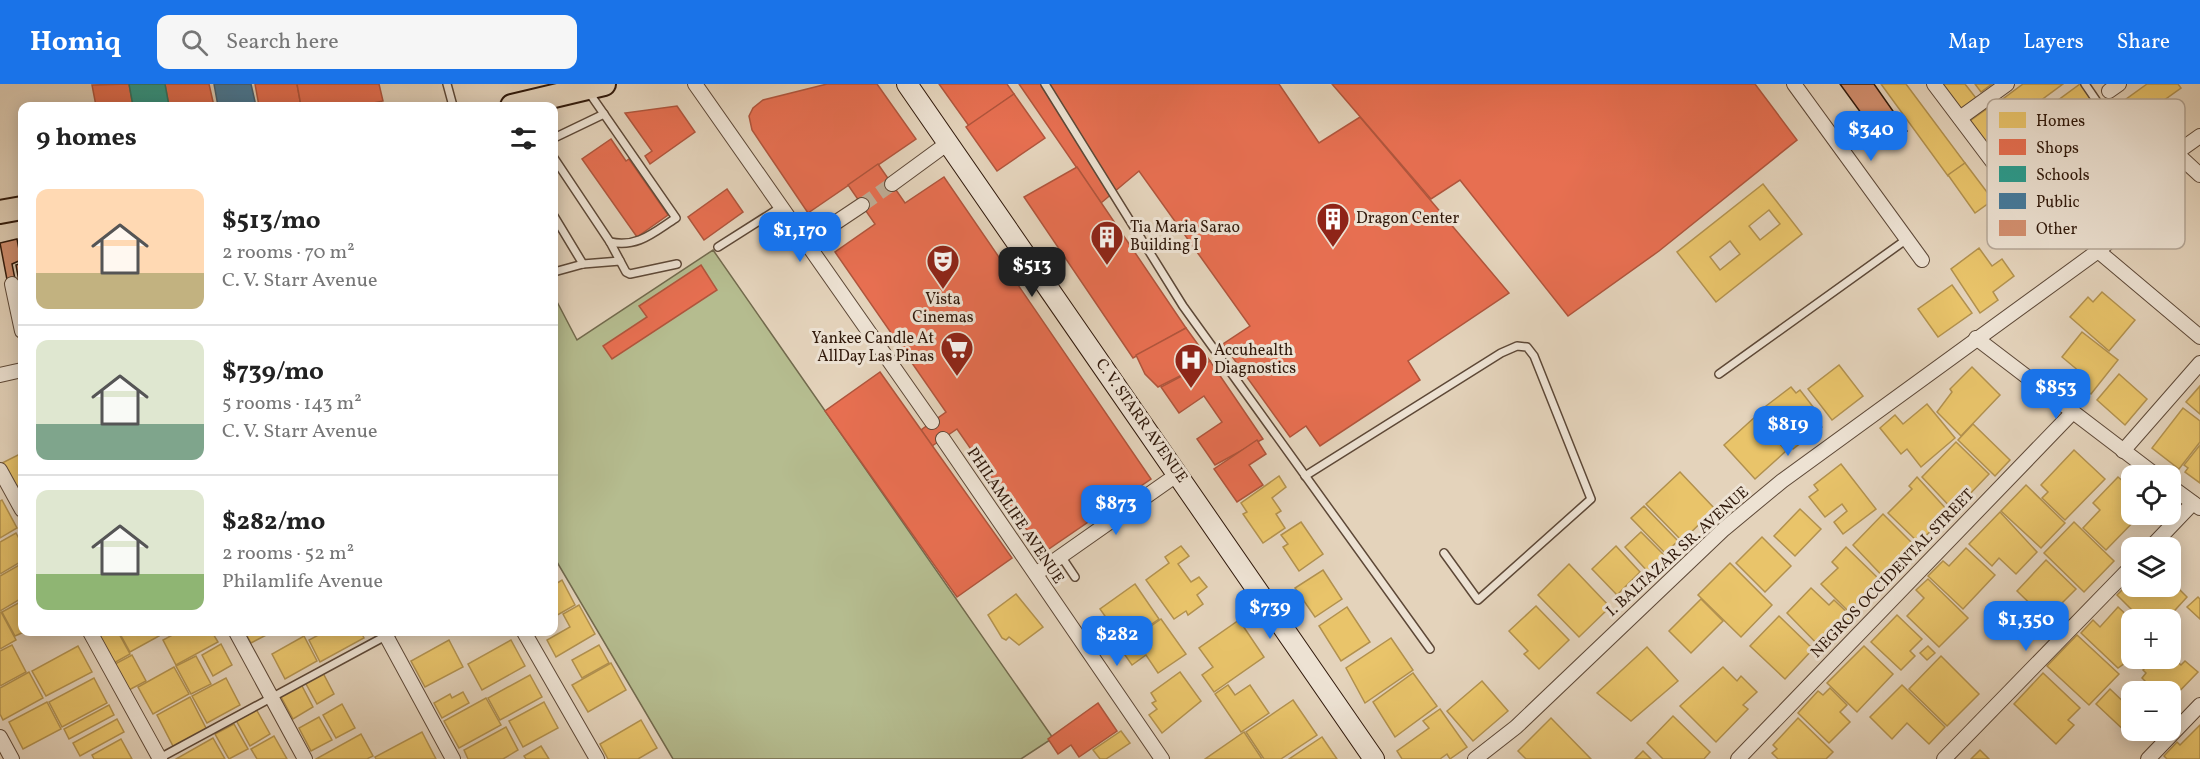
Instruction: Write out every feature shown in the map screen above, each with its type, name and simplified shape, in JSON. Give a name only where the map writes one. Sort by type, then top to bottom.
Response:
[{"type":"highway","points":[[532,102],[595,86]]},
{"type":"highway","points":[[0,212],[18,209]]},
{"type":"main road","name":"C. V. STARR AVENUE","points":[[907,84],[1374,759]]},
{"type":"street","points":[[695,84],[932,422]]},
{"type":"street","points":[[1794,84],[1922,260]]},
{"type":"street","points":[[1934,84],[1987,154]]},
{"type":"street","points":[[1960,118],[2007,84]]},
{"type":"street","points":[[2185,147],[2200,136]]},
{"type":"street","points":[[892,184],[948,144]]},
{"type":"street","points":[[2185,161],[2200,175]]},
{"type":"street","points":[[806,243],[862,205]]},
{"type":"street","points":[[2098,250],[2200,337]]},
{"type":"street","name":"I. BALTAZAR SR. AVENUE","points":[[1475,759],[1516,727],[1749,508],[1782,481],[2098,250]]},
{"type":"street","points":[[12,284],[18,312]]},
{"type":"street","points":[[1976,338],[2142,465]]},
{"type":"street","points":[[2123,451],[2200,363]]},
{"type":"street","points":[[0,375],[18,371]]},
{"type":"street","name":"NEGROS OCCIDENTAL STREET","points":[[1738,759],[2072,413]]},
{"type":"street","name":"PHILAMLIFE AVENUE","points":[[943,439],[1013,549],[1036,573],[1046,592],[1162,759]]},
{"type":"street","points":[[0,470],[18,503]]},
{"type":"street","points":[[1036,573],[1178,474]]},
{"type":"street","points":[[2162,537],[2197,505],[2181,494]]},
{"type":"street","points":[[1944,759],[2121,577]]},
{"type":"street","points":[[92,636],[160,759]]},
{"type":"street","points":[[238,636],[305,759]]},
{"type":"street","points":[[390,636],[453,759]]},
{"type":"street","points":[[526,636],[597,759]]},
{"type":"street","points":[[2148,759],[2200,705]]},
{"type":"street","points":[[0,737],[12,759]]},
{"type":"lane","points":[[447,84],[452,102]]},
{"type":"lane","points":[[1044,84],[1183,306],[1430,649]]},
{"type":"lane","points":[[2085,84],[2095,99]]},
{"type":"lane","points":[[595,86],[604,114],[676,218],[638,243],[625,245],[610,242]]},
{"type":"lane","points":[[558,136],[604,114]]},
{"type":"lane","points":[[558,164],[610,242],[626,272],[630,274],[677,264]]},
{"type":"lane","points":[[718,247],[781,207]]},
{"type":"lane","points":[[558,223],[583,264]]},
{"type":"lane","points":[[1719,374],[1907,239]]},
{"type":"lane","points":[[558,271],[583,264],[620,261]]},
{"type":"lane","points":[[1305,476],[1501,354],[1517,346],[1527,347],[1534,356],[1591,499],[1478,600],[1444,553]]},
{"type":"lane","points":[[1060,556],[1075,578]]},
{"type":"lane","points":[[160,759],[383,636]]},
{"type":"green space","points":[[713,250],[1053,738],[1021,759],[673,759],[558,564],[558,304],[577,340]]},
{"type":"building: Homes","points":[[1881,84],[1906,84],[1965,163],[1948,176]]},
{"type":"building: Homes","points":[[1938,84],[1965,84],[1976,98],[1958,111]]},
{"type":"building: Homes","points":[[1975,84],[1992,84],[1981,92]]},
{"type":"building: Homes","points":[[2023,84],[2063,84],[2043,99],[2003,99]]},
{"type":"building: Homes","points":[[2080,84],[2093,99],[2060,99]]},
{"type":"building: Homes","points":[[2147,84],[2178,84],[2181,88],[2166,99],[2126,99]]},
{"type":"building: Homes","points":[[1987,109],[1987,150],[1967,123]]},
{"type":"building: Homes","points":[[1965,163],[1987,192],[1987,204],[1975,213],[1948,175]]},
{"type":"building: Homes","points":[[1763,184],[1802,234],[1716,302],[1677,252]],"holes":[[[1769,210],[1780,224],[1760,240],[1749,226]],[[1730,241],[1740,254],[1720,270],[1710,257]]]},
{"type":"building: Homes","points":[[1979,248],[1992,266],[2002,259],[2014,276],[1993,292],[1998,300],[1980,313],[1951,269]]},
{"type":"building: Homes","points":[[1952,285],[1972,313],[1938,337],[1918,309]]},
{"type":"building: Homes","points":[[2102,292],[2135,320],[2109,351],[2070,317],[2088,297],[2093,302]]},
{"type":"building: Homes","points":[[2082,332],[2118,360],[2091,394],[2073,381],[2080,372],[2062,357]]},
{"type":"building: Homes","points":[[1839,365],[1863,396],[1832,420],[1808,389]]},
{"type":"building: Homes","points":[[1972,367],[2000,395],[1961,436],[1937,412],[1952,392],[1950,389]]},
{"type":"building: Homes","points":[[2119,374],[2147,399],[2125,425],[2097,400]]},
{"type":"building: Homes","points":[[2200,386],[2200,414],[2186,402]]},
{"type":"building: Homes","points":[[1791,387],[1796,393],[1800,390],[1821,417],[1817,420],[1822,427],[1793,449],[1788,443],[1785,445],[1764,417],[1767,415],[1762,409]]},
{"type":"building: Homes","points":[[1927,404],[1955,438],[1921,467],[1907,449],[1901,454],[1880,428],[1895,415],[1903,424]]},
{"type":"building: Homes","points":[[2183,408],[2200,421],[2200,442],[2181,466],[2174,465],[2152,448]]},
{"type":"building: Homes","points":[[1756,416],[1786,451],[1755,479],[1724,445]]},
{"type":"building: Homes","points":[[1973,424],[2010,460],[1995,476],[1958,440]]},
{"type":"building: Homes","points":[[1956,442],[1989,474],[1966,498],[1969,500],[1956,513],[1922,477]]},
{"type":"building: Homes","points":[[2200,445],[2200,483],[2185,472],[2188,468],[2184,465]]},
{"type":"building: Homes","points":[[2074,450],[2105,479],[2065,520],[2042,498],[2048,492],[2041,485]]},
{"type":"building: Homes","points":[[18,455],[18,486],[14,488],[2,463]]},
{"type":"building: Homes","points":[[1841,464],[1876,509],[1843,534],[1834,522],[1847,511],[1842,504],[1825,517],[1809,497],[1818,490],[1814,485]]},
{"type":"building: Homes","points":[[1680,472],[1715,509],[1682,541],[1646,504]]},
{"type":"building: Homes","points":[[1279,476],[1286,487],[1272,498],[1281,511],[1276,514],[1285,528],[1263,543],[1243,514],[1247,512],[1241,503]]},
{"type":"building: Homes","points":[[1917,477],[1949,512],[1919,543],[1888,513],[1912,489],[1909,486]]},
{"type":"building: Homes","points":[[2118,477],[2121,480],[2121,525],[2130,525],[2106,550],[2083,528],[2100,510],[2093,503]]},
{"type":"building: Homes","points":[[2026,485],[2065,523],[2041,548],[2001,511]]},
{"type":"building: Homes","points":[[2,500],[17,528],[0,538],[0,501]]},
{"type":"building: Homes","points":[[1644,506],[1678,541],[1665,553],[1631,518]]},
{"type":"building: Homes","points":[[1800,509],[1821,529],[1795,556],[1774,536]]},
{"type":"building: Homes","points":[[2000,512],[2037,552],[2016,574],[1999,558],[1992,566],[1969,544]]},
{"type":"building: Homes","points":[[1883,514],[1918,549],[1888,582],[1853,545]]},
{"type":"building: Homes","points":[[1301,522],[1323,554],[1299,571],[1283,547],[1288,544],[1281,535]]},
{"type":"building: Homes","points":[[2074,522],[2114,561],[2084,592],[2044,553]]},
{"type":"building: Homes","points":[[1641,532],[1667,558],[1650,574],[1625,547]]},
{"type":"building: Homes","points":[[16,533],[18,537],[18,563],[0,574],[0,542]]},
{"type":"building: Homes","points":[[1762,537],[1791,566],[1765,592],[1736,563]]},
{"type":"building: Homes","points":[[1181,546],[1189,556],[1178,564],[1191,582],[1199,577],[1207,587],[1197,595],[1203,604],[1188,615],[1186,611],[1174,619],[1146,580],[1169,563],[1165,557]]},
{"type":"building: Homes","points":[[1616,546],[1640,572],[1617,595],[1592,569]]},
{"type":"building: Homes","points":[[1846,547],[1881,581],[1850,613],[1821,584],[1838,568],[1832,562]]},
{"type":"building: Homes","points":[[1966,548],[1995,575],[1963,609],[1928,576],[1943,561],[1949,566]]},
{"type":"building: Homes","points":[[2046,560],[2076,589],[2046,619],[2017,591]]},
{"type":"building: Homes","points":[[1730,563],[1772,605],[1741,637],[1698,595]]},
{"type":"building: Homes","points":[[1569,564],[1610,607],[1579,637],[1538,595]]},
{"type":"building: Homes","points":[[18,566],[18,600],[0,611],[0,576]]},
{"type":"building: Homes","points":[[1323,570],[1342,599],[1315,617],[1295,588]]},
{"type":"building: Homes","points":[[1928,579],[1968,618],[1939,647],[1907,616],[1924,598],[1916,590]]},
{"type":"building: Homes","points":[[562,580],[575,605],[558,615],[558,582]]},
{"type":"building: Homes","points":[[1135,584],[1159,619],[1130,639],[1125,631],[1119,635],[1116,632],[1112,635],[1100,619],[1105,616],[1100,609]]},
{"type":"building: Homes","points":[[1811,588],[1829,605],[1834,600],[1852,617],[1838,631],[1842,634],[1825,652],[1787,613]]},
{"type":"building: Homes","points":[[2121,591],[2121,597],[2181,597],[2181,591],[2187,597],[2176,609],[2131,609],[2117,595]]},
{"type":"building: Homes","points":[[1016,594],[1043,627],[1019,645],[1009,637],[1006,640],[1002,638],[988,615]]},
{"type":"building: Homes","points":[[2198,597],[2200,599],[2200,619],[2187,607]]},
{"type":"building: Homes","points":[[1701,599],[1723,621],[1691,653],[1669,631]]},
{"type":"building: Homes","points":[[18,603],[18,635],[15,636],[2,612]]},
{"type":"building: Homes","points":[[579,605],[595,634],[556,657],[547,640],[558,636],[570,627],[563,614]]},
{"type":"building: Homes","points":[[1536,606],[1569,640],[1539,669],[1524,654],[1528,651],[1509,631]]},
{"type":"building: Homes","points":[[1347,607],[1370,642],[1341,661],[1319,626]]},
{"type":"building: Homes","points":[[2118,607],[2121,610],[2121,666],[2118,668],[2081,633],[2093,620],[2100,627]]},
{"type":"building: Homes","points":[[0,613],[16,640],[0,649]]},
{"type":"building: Homes","points":[[1897,615],[1922,639],[1910,651],[1915,656],[1901,670],[1871,642]]},
{"type":"building: Homes","points":[[1779,616],[1813,649],[1785,679],[1750,646]]},
{"type":"building: Homes","points":[[1161,619],[1186,654],[1158,673],[1146,655],[1132,665],[1120,648]]},
{"type":"building: Homes","points":[[1239,620],[1264,657],[1214,692],[1202,675],[1213,667],[1199,648]]},
{"type":"building: Homes","points":[[2077,635],[2119,674],[2089,705],[2047,666]]},
{"type":"building: Homes","points":[[100,636],[120,636],[130,654],[114,663]]},
{"type":"building: Homes","points":[[121,636],[159,636],[130,652]]},
{"type":"building: Homes","points":[[170,636],[214,636],[218,642],[176,665],[163,640]]},
{"type":"building: Homes","points":[[247,636],[264,636],[251,643]]},
{"type":"building: Homes","points":[[304,636],[317,661],[285,679],[272,654]]},
{"type":"building: Homes","points":[[316,636],[363,636],[364,638],[320,662],[309,640]]},
{"type":"building: Homes","points":[[1391,638],[1413,670],[1365,703],[1346,668]]},
{"type":"building: Homes","points":[[449,640],[463,667],[425,687],[411,661]]},
{"type":"building: Homes","points":[[511,640],[525,666],[482,690],[468,664]]},
{"type":"building: Homes","points":[[221,644],[232,665],[213,676],[202,655]]},
{"type":"building: Homes","points":[[12,645],[26,672],[0,686],[0,651]]},
{"type":"building: Homes","points":[[599,645],[609,663],[582,678],[572,660]]},
{"type":"building: Homes","points":[[78,646],[92,672],[46,696],[32,671]]},
{"type":"building: Homes","points":[[1864,646],[1893,674],[1857,712],[1827,683]]},
{"type":"building: Homes","points":[[1928,646],[1935,653],[1927,660],[1920,653]]},
{"type":"building: Homes","points":[[1647,647],[1678,681],[1631,721],[1597,693]]},
{"type":"building: Homes","points":[[132,655],[146,681],[129,690],[115,664]]},
{"type":"building: Homes","points":[[196,656],[211,684],[191,694],[176,666]]},
{"type":"building: Homes","points":[[1941,656],[1979,694],[1947,726],[1909,689]]},
{"type":"building: Homes","points":[[2185,661],[2198,672],[2181,690],[2181,681],[2145,681],[2142,678],[2146,673],[2143,670],[2181,669]]},
{"type":"building: Homes","points":[[611,663],[626,690],[588,712],[572,685]]},
{"type":"building: Homes","points":[[174,667],[189,694],[153,714],[138,687]]},
{"type":"building: Homes","points":[[1723,667],[1737,681],[1741,676],[1757,692],[1743,705],[1748,709],[1716,742],[1680,706]]},
{"type":"building: Homes","points":[[29,672],[43,698],[3,720],[0,714],[0,688]]},
{"type":"building: Homes","points":[[1180,672],[1201,701],[1162,733],[1149,715],[1157,709],[1152,703],[1156,701],[1151,693]]},
{"type":"building: Homes","points":[[323,673],[334,694],[317,704],[305,682]]},
{"type":"building: Homes","points":[[1413,673],[1437,706],[1395,737],[1373,702]]},
{"type":"building: Homes","points":[[2043,673],[2080,708],[2068,720],[2074,725],[2056,744],[2014,704]]},
{"type":"building: Homes","points":[[530,675],[542,697],[500,720],[488,698]]},
{"type":"building: Homes","points":[[94,678],[107,703],[62,727],[49,702]]},
{"type":"building: Homes","points":[[226,678],[240,705],[207,723],[192,696]]},
{"type":"building: Homes","points":[[1482,681],[1508,711],[1473,741],[1447,711]]},
{"type":"building: Homes","points":[[301,684],[313,707],[293,719],[280,695]]},
{"type":"building: Homes","points":[[1228,685],[1235,695],[1250,685],[1269,713],[1241,732],[1215,694]]},
{"type":"building: Homes","points":[[1902,685],[1945,727],[1929,744],[1907,723],[1892,739],[1870,717]]},
{"type":"building: Homes","points":[[1830,688],[1847,705],[1840,712],[1850,722],[1829,743],[1798,713],[1818,691],[1823,695]]},
{"type":"building: Homes","points":[[2110,689],[2121,700],[2121,727],[2096,704]]},
{"type":"building: Homes","points":[[463,692],[469,703],[442,718],[434,703],[450,694],[452,698]]},
{"type":"building: Homes","points":[[190,697],[207,730],[174,748],[157,715]]},
{"type":"building: Homes","points":[[486,698],[501,725],[459,748],[444,721]]},
{"type":"building: Homes","points":[[1293,700],[1317,735],[1281,759],[1264,759],[1246,732]]},
{"type":"building: Homes","points":[[47,702],[61,729],[23,749],[9,722]]},
{"type":"building: Homes","points":[[544,702],[558,728],[523,747],[509,721]]},
{"type":"building: Homes","points":[[342,704],[355,728],[336,738],[323,715]]},
{"type":"building: Homes","points":[[109,705],[114,715],[69,739],[64,729]]},
{"type":"building: Homes","points":[[256,709],[270,734],[250,746],[236,720]]},
{"type":"building: Homes","points":[[1440,709],[1467,747],[1450,759],[1447,754],[1440,759],[1402,759],[1397,751],[1429,728],[1423,721]]},
{"type":"building: Homes","points":[[1673,716],[1710,752],[1704,759],[1663,759],[1647,743]]},
{"type":"building: Homes","points":[[319,717],[332,740],[311,751],[299,728]]},
{"type":"building: Homes","points":[[1551,718],[1591,759],[1526,759],[1518,751]]},
{"type":"building: Homes","points":[[1798,718],[1833,752],[1826,759],[1778,759],[1772,753],[1777,749],[1773,745]]},
{"type":"building: Homes","points":[[117,719],[124,732],[80,756],[73,743]]},
{"type":"building: Homes","points":[[641,720],[657,748],[638,759],[608,759],[600,744]]},
{"type":"building: Homes","points":[[234,724],[248,749],[229,759],[215,734]]},
{"type":"building: Homes","points":[[2200,725],[2200,759],[2167,759],[2164,756],[2177,742],[2180,745]]},
{"type":"building: Homes","points":[[506,727],[518,750],[503,759],[468,759],[464,750]]},
{"type":"building: Homes","points":[[1121,731],[1130,743],[1106,759],[1100,759],[1093,750]]},
{"type":"building: Homes","points":[[422,732],[436,759],[376,759],[375,757]]},
{"type":"building: Homes","points":[[1244,732],[1262,759],[1205,759]]},
{"type":"building: Homes","points":[[361,734],[373,756],[367,759],[316,759]]},
{"type":"building: Homes","points":[[274,736],[287,759],[257,759],[251,749]]},
{"type":"building: Homes","points":[[1322,737],[1337,759],[1289,759]]},
{"type":"building: Homes","points":[[213,738],[225,759],[176,759]]},
{"type":"building: Homes","points":[[121,739],[132,759],[94,759],[92,755]]},
{"type":"building: Homes","points":[[541,746],[549,759],[526,759],[524,756]]},
{"type":"building: Homes","points":[[1980,750],[1989,759],[1971,759]]},
{"type":"building: Homes","points":[[1643,751],[1651,759],[1635,759]]},
{"type":"building: Shops","points":[[129,84],[132,102],[95,102],[92,85]]},
{"type":"building: Shops","points":[[165,84],[209,84],[213,102],[168,102]]},
{"type":"building: Shops","points":[[255,84],[297,84],[300,102],[258,102]]},
{"type":"building: Shops","points":[[297,84],[379,84],[383,101],[378,102],[300,102]]},
{"type":"building: Shops","points":[[827,84],[877,84],[916,139],[808,213],[752,130],[749,116],[753,108],[763,100]]},
{"type":"building: Shops","points":[[939,84],[1007,84],[1014,94],[969,126]]},
{"type":"building: Shops","name":"Dragon Center","points":[[1019,84],[1279,84],[1319,143],[1360,117],[1509,293],[1408,361],[1420,380],[1320,446],[1306,426],[1290,437],[1223,344],[1250,326],[1139,171],[1101,203]]},
{"type":"building: Shops","points":[[1332,84],[1755,84],[1797,140],[1659,251],[1568,316],[1460,180],[1431,199]]},
{"type":"building: Shops","points":[[1014,94],[1045,138],[997,171],[966,127]]},
{"type":"building: Shops","points":[[677,106],[695,132],[650,164],[645,156],[652,151],[625,113]]},
{"type":"building: Shops","points":[[611,139],[626,161],[629,159],[668,215],[637,237],[582,159]]},
{"type":"building: Shops","points":[[878,164],[905,203],[944,177],[1151,479],[1043,553],[957,429],[932,446],[921,430],[946,412],[835,252],[875,224],[848,185]]},
{"type":"building: Shops","name":"Tia Maria Sarao Building I","points":[[1077,167],[1186,328],[1133,358],[1024,197]]},
{"type":"building: Shops","points":[[727,189],[743,212],[704,240],[688,217]]},
{"type":"building: Shops","points":[[701,265],[717,290],[612,359],[603,346],[647,317],[639,306]]},
{"type":"building: Shops","points":[[1186,328],[1210,361],[1158,387],[1145,374],[1136,355]]},
{"type":"building: Shops","points":[[1210,361],[1263,439],[1215,465],[1197,439],[1222,422],[1204,396],[1179,413],[1161,387]]},
{"type":"building: Shops","points":[[880,372],[1012,558],[957,597],[825,411]]},
{"type":"building: Shops","points":[[1257,440],[1266,454],[1249,465],[1263,485],[1237,502],[1214,469]]},
{"type":"building: Shops","points":[[1098,703],[1117,731],[1079,757],[1071,745],[1058,754],[1048,739]]},
{"type":"building: Schools","points":[[129,84],[165,84],[168,102],[132,102]]},
{"type":"building: Public","points":[[214,84],[251,84],[255,102],[217,102]]},
{"type":"building: Other","points":[[1840,84],[1874,84],[1907,131],[1885,146]]},
{"type":"building: Other","points":[[17,239],[18,261],[12,264],[16,284],[8,285],[0,243]]},
{"type":"tunnel","points":[[862,205],[892,184]]},
{"type":"place","name":"Dragon Center","points":[[1333,248]]},
{"type":"place","name":"Tia Maria Sarao Building I","points":[[1107,266]]},
{"type":"place","name":"Vista Cinemas","points":[[943,290]]},
{"type":"place","name":"Yankee Candle At AllDay Las Pinas","points":[[957,377]]},
{"type":"place","name":"Accuhealth Diagnostics","points":[[1191,389]]}]
